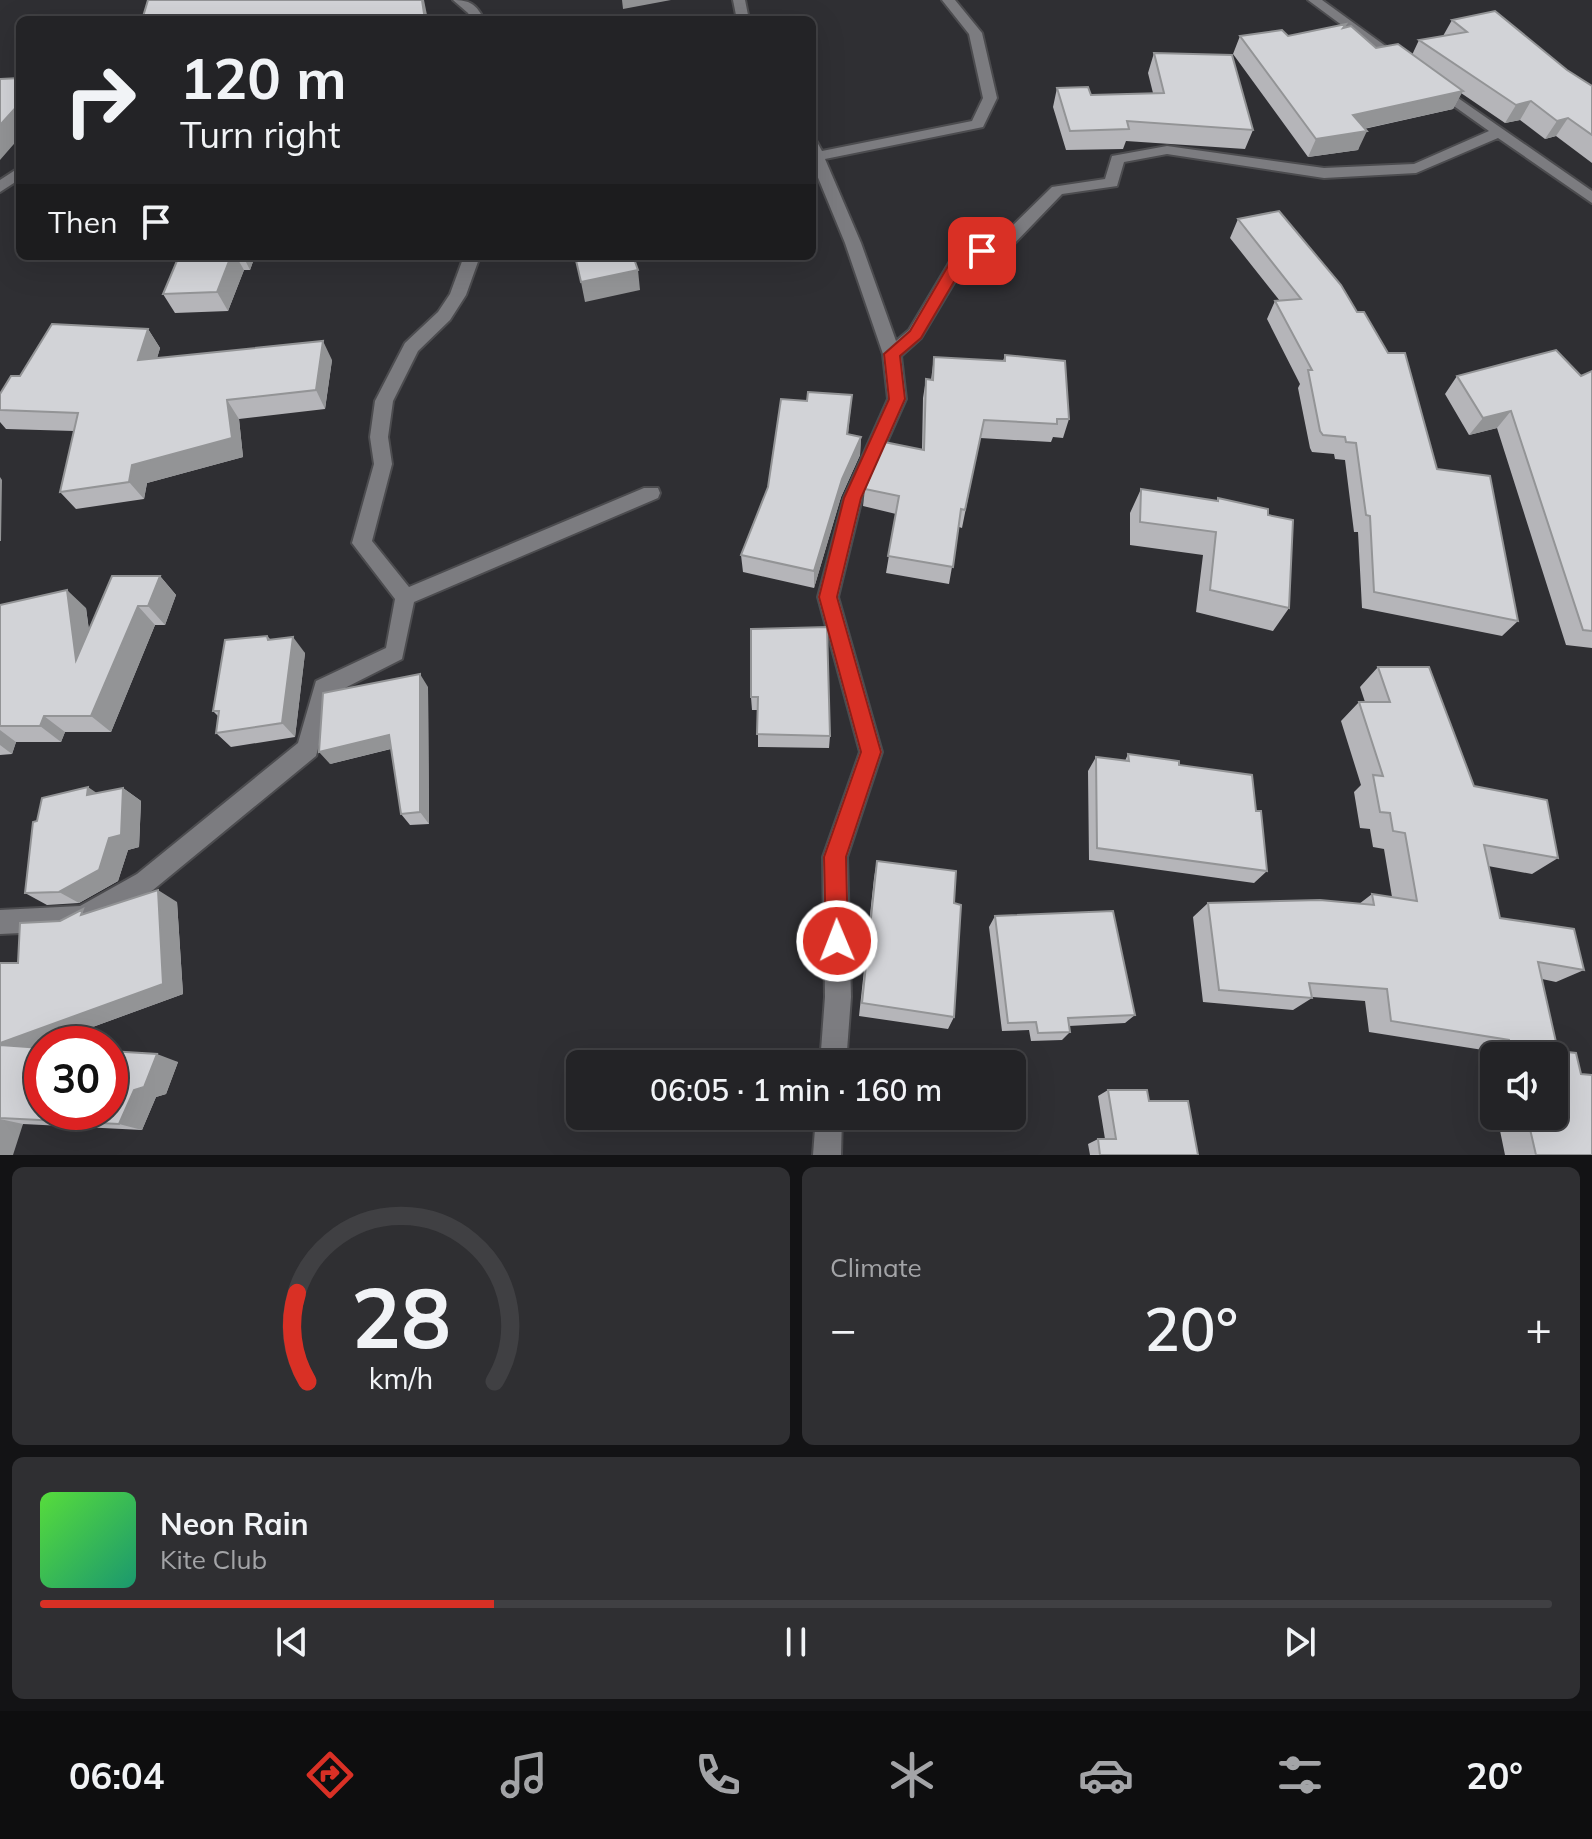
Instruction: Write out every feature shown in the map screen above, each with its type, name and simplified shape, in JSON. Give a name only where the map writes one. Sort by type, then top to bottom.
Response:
[{"type":"street","points":[[459,0],[476,16]]},
{"type":"street","points":[[834,1050],[838,997],[835,857],[871,752],[828,597],[853,498],[897,399],[892,354],[816,151],[978,124],[990,98],[975,33],[948,0]]},
{"type":"street","points":[[1314,0],[1592,198]]},
{"type":"street","points":[[892,354],[915,334],[961,257],[1004,244],[1057,190],[1112,183],[1117,159],[1167,150],[1324,173],[1416,168],[1500,132]]},
{"type":"street","points":[[0,922],[83,918],[145,882],[308,749],[324,688],[395,653],[405,597],[362,543],[383,464],[379,437],[384,401],[411,347],[444,316],[458,295],[471,260]]},
{"type":"street","points":[[405,597],[651,493]]},
{"type":"street","points":[[827,1155],[828,1130]]},
{"type":"building","points":[[148,0],[422,0],[424,16],[143,16]]},
{"type":"building","points":[[1495,11],[1567,70],[1592,86],[1592,135],[1568,118],[1557,121],[1531,101],[1516,105],[1419,40],[1467,32],[1452,20]]},
{"type":"building","points":[[1346,24],[1343,28],[1351,26],[1376,48],[1398,44],[1463,91],[1353,115],[1367,131],[1316,139],[1240,36],[1282,30],[1288,36]]},
{"type":"building","points":[[1154,53],[1232,55],[1253,130],[1127,121],[1129,129],[1070,131],[1057,88],[1088,87],[1091,95],[1164,93]]},
{"type":"building","points":[[16,78],[16,107],[0,125],[0,79]]},
{"type":"building","points":[[1279,211],[1341,285],[1357,312],[1364,312],[1388,353],[1405,353],[1437,469],[1490,476],[1518,621],[1374,592],[1370,516],[1366,515],[1356,443],[1346,442],[1345,437],[1323,435],[1320,431],[1308,370],[1312,370],[1275,301],[1301,299],[1238,219]]},
{"type":"building","points":[[177,260],[229,260],[217,292],[163,294]]},
{"type":"building","points":[[576,260],[634,260],[638,270],[581,282]]},
{"type":"building","points":[[52,324],[148,329],[138,360],[323,341],[316,390],[227,400],[232,438],[132,465],[129,482],[60,492],[78,413],[0,410],[0,394],[11,376],[20,376]]},
{"type":"building","points":[[1556,350],[1581,376],[1592,371],[1592,631],[1583,630],[1511,411],[1483,418],[1457,376]]},
{"type":"building","points":[[1005,355],[1065,361],[1069,419],[1057,419],[1057,424],[984,420],[965,510],[961,509],[953,567],[888,556],[899,496],[865,489],[884,442],[924,450],[926,379],[933,380],[934,357],[1005,361]]},
{"type":"building","points":[[808,392],[852,395],[847,434],[861,437],[842,479],[814,571],[741,555],[768,487],[781,399],[807,401]]},
{"type":"building","points":[[1141,489],[1218,501],[1218,498],[1268,509],[1268,515],[1293,520],[1289,608],[1210,590],[1216,532],[1140,522]]},
{"type":"building","points":[[112,576],[160,576],[148,606],[138,606],[91,716],[44,716],[40,726],[0,726],[0,605],[67,590],[76,660]]},
{"type":"building","points":[[827,627],[830,736],[757,734],[758,697],[751,697],[751,629]]},
{"type":"building","points":[[267,636],[268,640],[293,637],[282,723],[216,733],[219,711],[213,711],[225,640]]},
{"type":"building","points":[[1378,667],[1429,667],[1474,786],[1547,800],[1558,858],[1484,845],[1500,918],[1574,929],[1584,970],[1538,962],[1556,1042],[1510,1042],[1391,1021],[1387,989],[1309,983],[1312,998],[1219,990],[1208,903],[1320,900],[1374,905],[1372,894],[1417,901],[1405,833],[1393,831],[1390,813],[1380,812],[1373,775],[1383,776],[1359,702],[1390,702]]},
{"type":"building","points":[[420,674],[420,812],[401,814],[389,735],[319,752],[323,693]]},
{"type":"building","points":[[1128,754],[1252,775],[1256,811],[1261,811],[1267,871],[1097,848],[1096,757],[1129,761]]},
{"type":"building","points":[[88,787],[87,795],[123,788],[121,835],[109,838],[99,870],[59,892],[25,893],[33,822],[37,821],[42,798]]},
{"type":"building","points":[[877,861],[956,871],[954,903],[961,905],[954,1017],[862,1003]]},
{"type":"building","points":[[158,890],[163,984],[47,1026],[24,1026],[24,1034],[0,1043],[0,963],[18,963],[20,923],[60,921],[83,909],[81,915]]},
{"type":"building","points":[[1113,911],[1135,1015],[1068,1018],[1070,1032],[1038,1033],[1036,1022],[1008,1023],[995,916]]},
{"type":"building","points":[[0,1045],[24,1047],[24,1119],[0,1118]]},
{"type":"building","points":[[128,1052],[157,1054],[144,1087],[134,1090],[128,1104]]},
{"type":"building","points":[[1568,1052],[1576,1053],[1581,1074],[1592,1075],[1592,1155],[1536,1155],[1530,1130],[1568,1130]]},
{"type":"building","points":[[1108,1090],[1147,1090],[1149,1101],[1188,1101],[1198,1155],[1100,1155],[1098,1139],[1116,1139]]},
{"type":"route","points":[[837,941],[835,857],[871,752],[828,597],[853,498],[897,399],[892,354],[915,334],[961,257],[982,251]]}]
